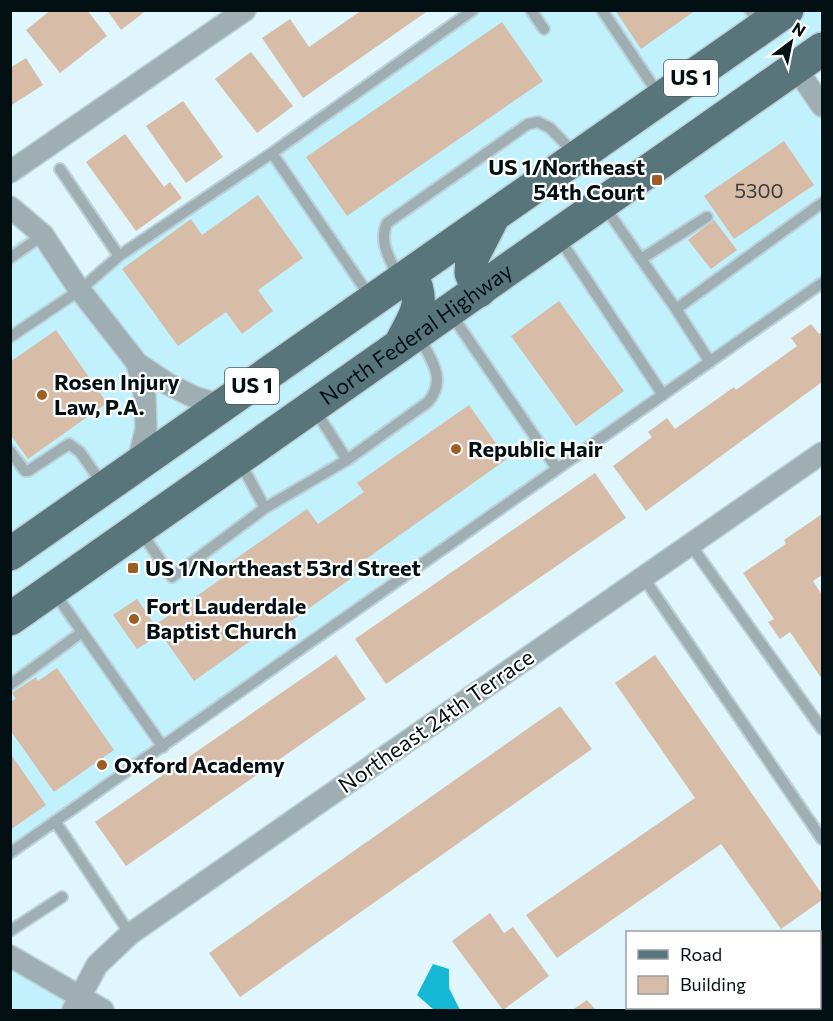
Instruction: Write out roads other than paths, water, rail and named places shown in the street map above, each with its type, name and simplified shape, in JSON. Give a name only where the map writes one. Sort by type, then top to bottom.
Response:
[{"type":"main road","name":"US 1","points":[[10,554],[661,99],[766,16]]},
{"type":"main road","name":"North Federal Highway","points":[[10,619],[822,49]]},
{"type":"main road","points":[[479,291],[471,273],[472,258],[493,217]]},
{"type":"main road","points":[[406,278],[419,289],[420,305],[408,340]]},
{"type":"street","points":[[10,172],[245,10]]},
{"type":"street","points":[[796,68],[822,105]]},
{"type":"street","points":[[10,207],[43,235],[80,290],[137,363],[186,393],[224,406]]},
{"type":"street","points":[[137,363],[146,397],[146,429],[137,465]]},
{"type":"street","name":"Northeast 24th Terrace","points":[[77,1004],[97,965],[130,934],[822,453]]},
{"type":"street","points":[[10,957],[77,1004],[103,1011]]},
{"type":"lane","points":[[10,337],[80,290],[119,256],[272,153],[472,10]]},
{"type":"lane","points":[[531,10],[544,29]]},
{"type":"lane","points":[[602,10],[661,99]]},
{"type":"lane","points":[[406,278],[383,245],[383,232],[387,223],[528,124],[538,122],[550,128],[578,157]]},
{"type":"lane","points":[[272,153],[373,301]]},
{"type":"lane","points":[[60,169],[119,256]]},
{"type":"lane","points":[[676,309],[822,203]]},
{"type":"lane","points":[[602,204],[676,309],[710,362]]},
{"type":"lane","points":[[641,259],[707,217]]},
{"type":"lane","points":[[10,258],[43,235]]},
{"type":"lane","points":[[558,235],[663,395]]},
{"type":"lane","points":[[10,853],[822,283]]},
{"type":"lane","points":[[449,312],[557,470]]},
{"type":"lane","points":[[139,529],[172,577],[265,508],[347,460],[428,402],[434,394],[438,383],[435,369],[408,340]]},
{"type":"lane","points":[[313,407],[347,460]]},
{"type":"lane","points":[[10,451],[27,471],[69,444],[80,452],[105,488]]},
{"type":"lane","points":[[239,459],[265,508]]},
{"type":"lane","points":[[690,544],[822,729]]},
{"type":"lane","points":[[643,577],[822,839]]},
{"type":"lane","points":[[52,590],[163,747]]},
{"type":"lane","points":[[10,685],[82,632]]},
{"type":"lane","points":[[55,821],[130,934]]},
{"type":"lane","points":[[10,931],[62,897]]},
{"type":"water","points":[[433,964],[449,969],[449,988],[460,1010],[434,1010],[417,995]]},
{"type":"place","name":"US 1/Northeast 54th Court","points":[[657,180]]},
{"type":"place","name":"Rosen Injury Law, P.A.","points":[[42,395]]},
{"type":"place","name":"Republic Hair","points":[[456,449]]},
{"type":"place","name":"US 1/Northeast 53rd Street","points":[[133,568]]},
{"type":"place","name":"Fort Lauderdale Baptist Church","points":[[134,619]]},
{"type":"place","name":"Oxford Academy","points":[[102,765]]}]
